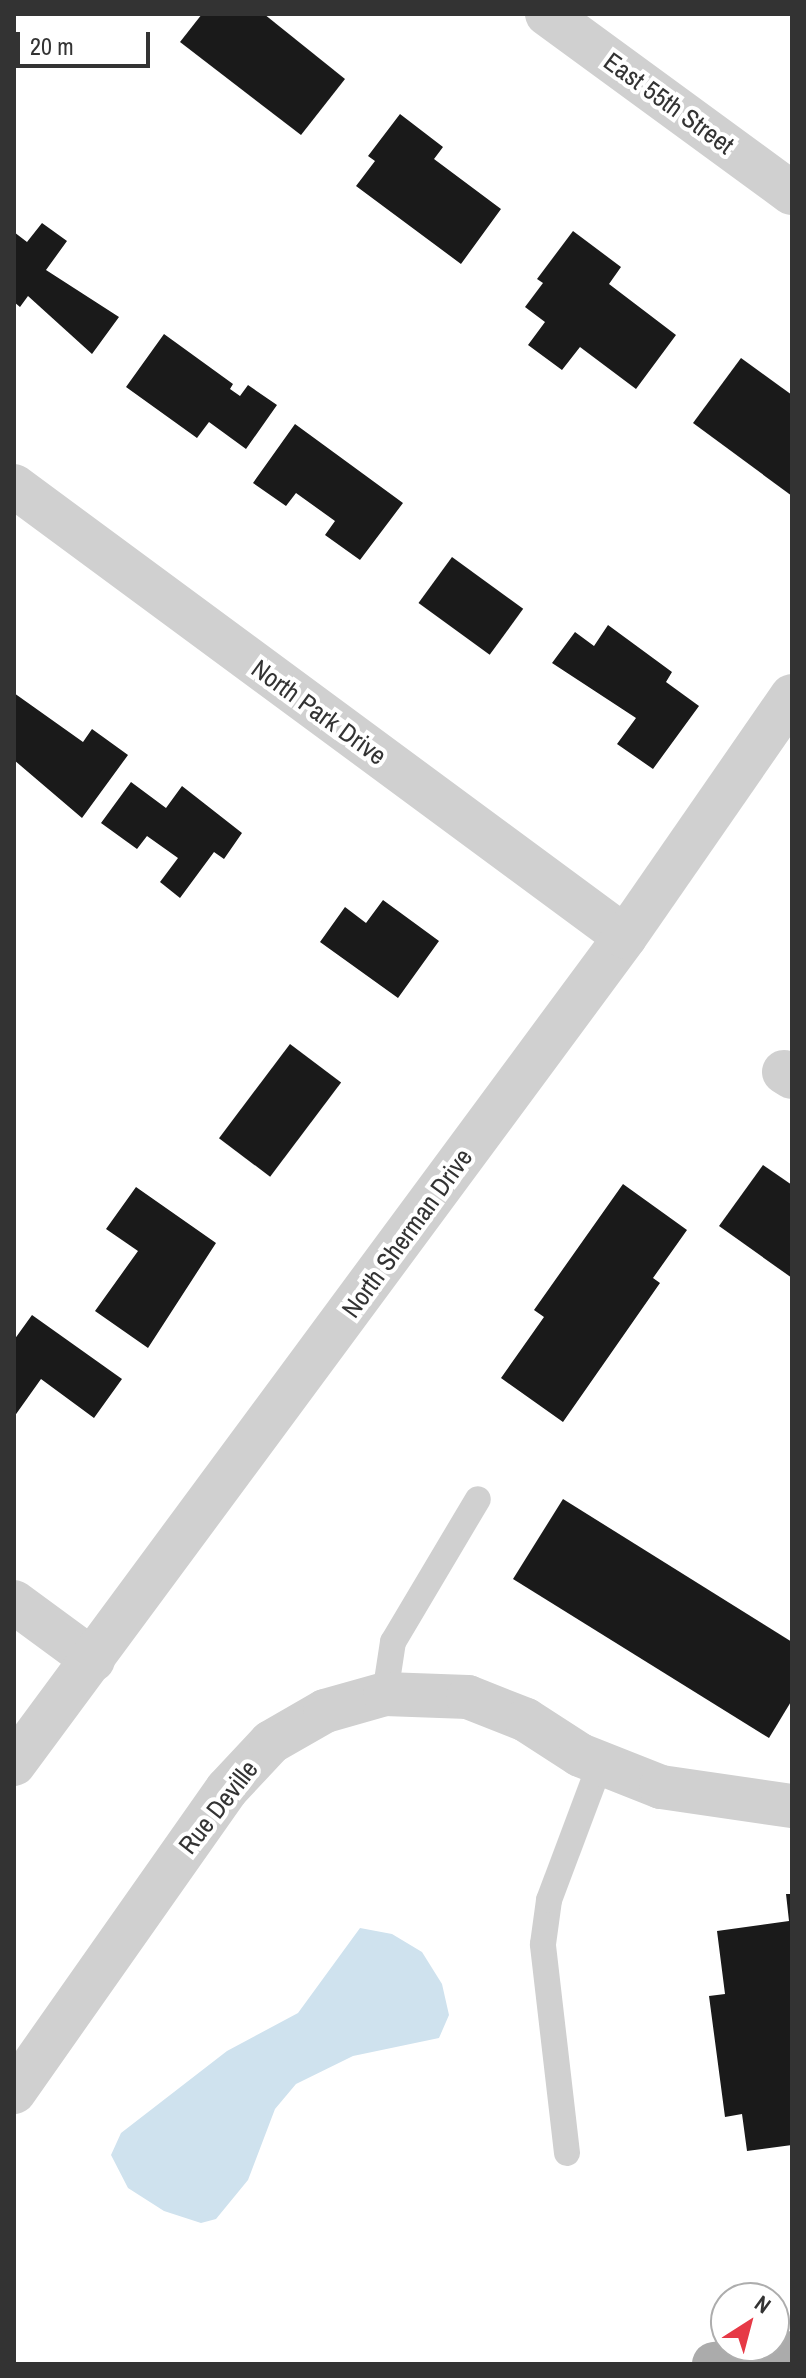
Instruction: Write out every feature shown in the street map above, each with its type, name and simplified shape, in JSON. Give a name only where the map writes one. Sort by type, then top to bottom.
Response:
[{"type":"main road","points":[[714,2364],[792,2353]]},
{"type":"street","name":"East 55th Street","points":[[547,14],[792,193]]},
{"type":"street","name":"North Park Drive","points":[[14,486],[625,937]]},
{"type":"street","name":"North Sherman Drive","points":[[14,1764],[625,937],[792,696]]},
{"type":"street","points":[[14,1602],[93,1660]]},
{"type":"street","name":"Rue Deville","points":[[14,2092],[248,1765],[305,1721],[385,1694],[468,1697],[526,1720],[601,1762],[681,1793],[792,1806]]},
{"type":"lane","points":[[385,1694],[393,1642],[478,1499]]},
{"type":"lane","points":[[567,2153],[543,1944],[549,1900],[601,1762]]},
{"type":"water","points":[[360,1928],[392,1934],[422,1952],[442,1984],[449,2015],[439,2038],[353,2056],[296,2084],[275,2109],[248,2180],[216,2219],[201,2223],[164,2211],[128,2188],[111,2155],[121,2133],[227,2051],[298,2013]]},
{"type":"building","points":[[202,14],[264,14],[345,79],[301,135],[180,42]]},
{"type":"building","points":[[400,114],[443,147],[434,159],[501,209],[461,264],[356,186],[375,161],[368,156]]},
{"type":"building","points":[[42,223],[67,241],[46,270],[119,317],[92,354],[28,296],[20,307],[14,302],[14,232],[27,242]]},
{"type":"building","points":[[573,231],[621,267],[609,284],[676,335],[636,389],[580,347],[562,370],[528,345],[545,322],[525,307],[543,283],[537,279]]},
{"type":"building","points":[[164,334],[233,384],[230,389],[240,396],[248,385],[277,405],[246,449],[209,422],[197,438],[126,387]]},
{"type":"building","points":[[741,358],[792,395],[792,496],[693,423]]},
{"type":"building","points":[[295,424],[403,503],[360,560],[325,535],[335,521],[296,493],[286,506],[253,483]]},
{"type":"building","points":[[452,557],[523,609],[490,655],[418,603]]},
{"type":"building","points":[[608,625],[672,672],[666,682],[699,706],[653,769],[617,744],[636,718],[552,663],[575,632],[594,646]]},
{"type":"building","points":[[14,693],[83,742],[92,729],[128,755],[82,818],[14,760]]},
{"type":"building","points":[[131,782],[166,808],[182,786],[242,833],[224,859],[214,852],[180,898],[160,882],[178,858],[147,836],[137,849],[101,823]]},
{"type":"building","points":[[383,900],[439,941],[398,998],[320,942],[345,907],[366,923]]},
{"type":"building","points":[[290,1044],[341,1083],[270,1177],[219,1138]]},
{"type":"building","points":[[763,1165],[792,1185],[792,1278],[719,1226]]},
{"type":"building","points":[[623,1184],[687,1230],[653,1278],[660,1283],[563,1422],[501,1378],[544,1317],[534,1310]]},
{"type":"building","points":[[136,1187],[216,1243],[148,1348],[95,1311],[138,1251],[106,1229]]},
{"type":"building","points":[[32,1315],[122,1379],[94,1418],[41,1379],[14,1417],[14,1340]]},
{"type":"building","points":[[563,1499],[792,1642],[792,1700],[769,1738],[513,1579]]},
{"type":"building","points":[[786,1894],[792,1894],[792,2145],[747,2151],[742,2114],[725,2117],[709,1996],[725,1994],[717,1931],[789,1921]]}]
